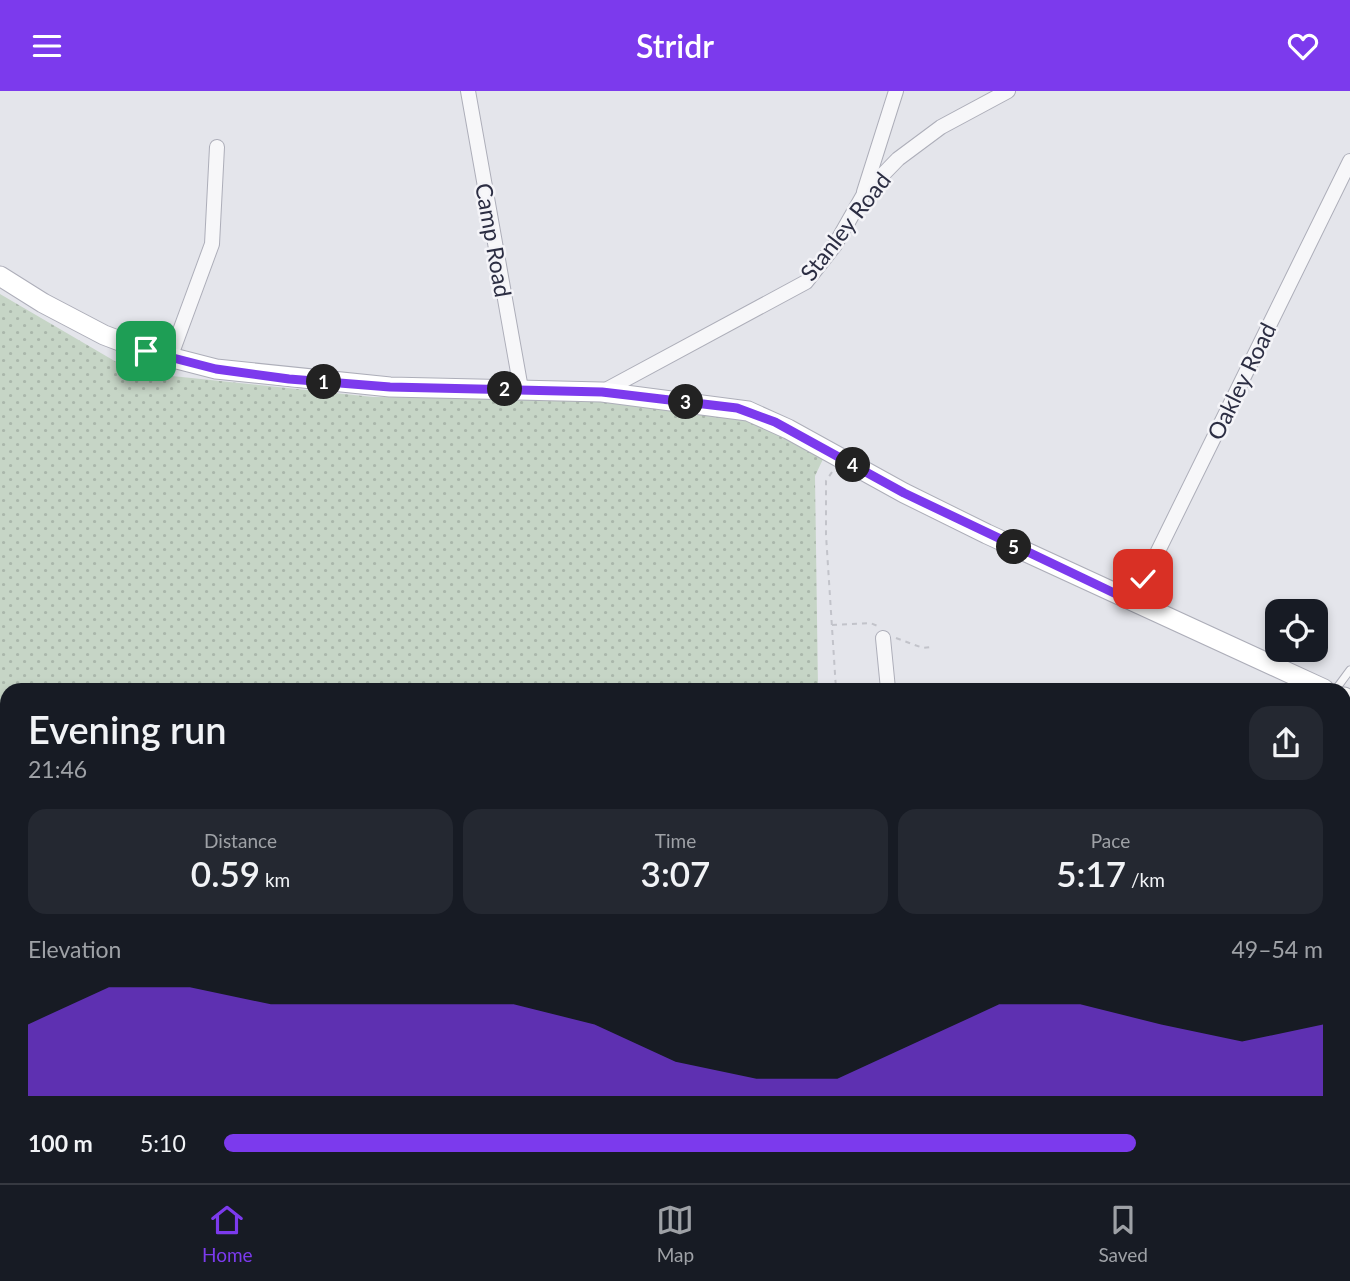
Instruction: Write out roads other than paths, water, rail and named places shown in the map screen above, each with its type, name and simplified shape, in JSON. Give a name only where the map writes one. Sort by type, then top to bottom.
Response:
[{"type":"street","name":"Camp Road","points":[[468,91],[521,389]]},
{"type":"street","points":[[864,194],[896,91]]},
{"type":"street","name":"Stanley Road","points":[[602,392],[806,282],[835,245],[864,194],[894,163],[941,127],[1008,91]]},
{"type":"street","points":[[170,358],[212,244],[217,148]]},
{"type":"street","points":[[876,152],[894,163]]},
{"type":"street","name":"Oakley Road","points":[[1133,602],[1350,161]]},
{"type":"street","points":[[0,276],[84,325],[170,358],[216,369],[339,384],[433,389],[602,392],[748,411],[781,425],[987,534],[1311,683]]},
{"type":"street","points":[[883,638],[887,683]]}]
